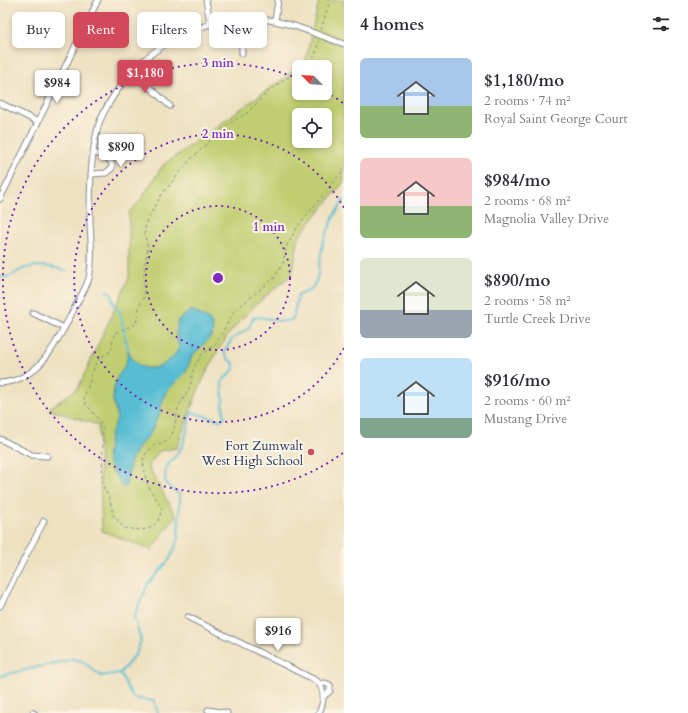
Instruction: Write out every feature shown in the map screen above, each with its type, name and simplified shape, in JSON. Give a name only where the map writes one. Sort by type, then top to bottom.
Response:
[{"type":"street","points":[[0,199],[98,0]]},
{"type":"street","points":[[206,0],[209,17]]},
{"type":"street","points":[[275,21],[278,0]]},
{"type":"street","points":[[267,20],[275,21],[344,44]]},
{"type":"street","points":[[0,383],[8,383],[24,377],[40,366],[50,354],[89,278],[92,251],[92,174],[94,154],[98,126],[109,103],[132,71],[144,60],[176,37],[209,23]]},
{"type":"street","points":[[242,48],[242,53]]},
{"type":"street","points":[[132,71],[170,106]]},
{"type":"street","points":[[0,103],[38,122]]},
{"type":"street","points":[[92,174],[106,174],[112,168],[112,163],[110,160],[94,154]]},
{"type":"street","points":[[33,313],[64,328]]},
{"type":"street","points":[[0,439],[32,455],[48,456]]},
{"type":"street","points":[[0,606],[44,521]]},
{"type":"street","points":[[188,617],[320,684],[325,683],[330,685],[330,691],[324,696],[319,713]]},
{"type":"street","points":[[320,684],[324,696]]},
{"type":"street","points":[[208,710],[227,713]]},
{"type":"lane","points":[[32,713],[32,711],[36,713]]},
{"type":"path","points":[[292,75],[272,88],[247,113],[227,125],[191,159],[162,194],[147,220],[144,233],[148,248],[144,271],[144,296],[139,307],[136,324],[128,328],[115,331],[112,336],[111,351],[96,362],[84,398],[86,404],[99,420],[103,428],[102,484],[110,500],[113,515],[124,528],[152,528],[158,521],[162,508],[148,486],[144,472],[143,460],[145,455],[154,445],[163,444],[169,439],[174,430],[178,408],[190,387],[194,367],[202,354],[216,344],[234,311],[274,278],[282,263],[286,247],[298,226],[344,169]]},
{"type":"green space","points":[[319,0],[344,0],[344,182],[299,236],[292,275],[244,317],[221,346],[201,383],[177,448],[159,451],[148,466],[176,516],[151,550],[102,531],[98,425],[48,409],[78,388],[129,278],[129,212],[140,201],[163,165],[292,72],[292,100],[332,100],[332,60],[306,60]]},
{"type":"water","points":[[192,310],[209,320],[212,324],[213,332],[210,338],[192,356],[186,372],[165,393],[159,415],[150,434],[136,450],[131,460],[126,486],[122,487],[110,466],[107,457],[110,436],[117,418],[113,400],[114,388],[117,378],[126,364],[128,350],[135,362],[142,367],[154,368],[161,366],[172,358],[179,347],[176,333],[178,320]]},
{"type":"waterway","points":[[120,673],[136,654],[141,640],[134,616],[148,584],[170,559],[178,540],[180,495],[166,484],[165,476],[167,466],[179,452],[184,442],[191,412],[219,420],[224,418],[222,382],[234,369],[234,364],[226,357],[224,352],[232,339],[249,328],[253,318],[263,317],[278,321],[288,321],[293,319],[298,295],[311,290],[317,279],[323,242],[335,214],[344,200]]},
{"type":"waterway","points":[[0,277],[10,276],[23,269],[34,266],[51,267],[67,271]]},
{"type":"waterway","points":[[106,291],[111,292],[114,305],[120,312],[128,350]]},
{"type":"waterway","points":[[0,676],[72,659],[82,661],[101,676],[120,673]]},
{"type":"waterway","points":[[120,673],[133,698],[154,701],[158,713]]},
{"type":"place","name":"Fort Zumwalt West High School","points":[[311,452]]}]
